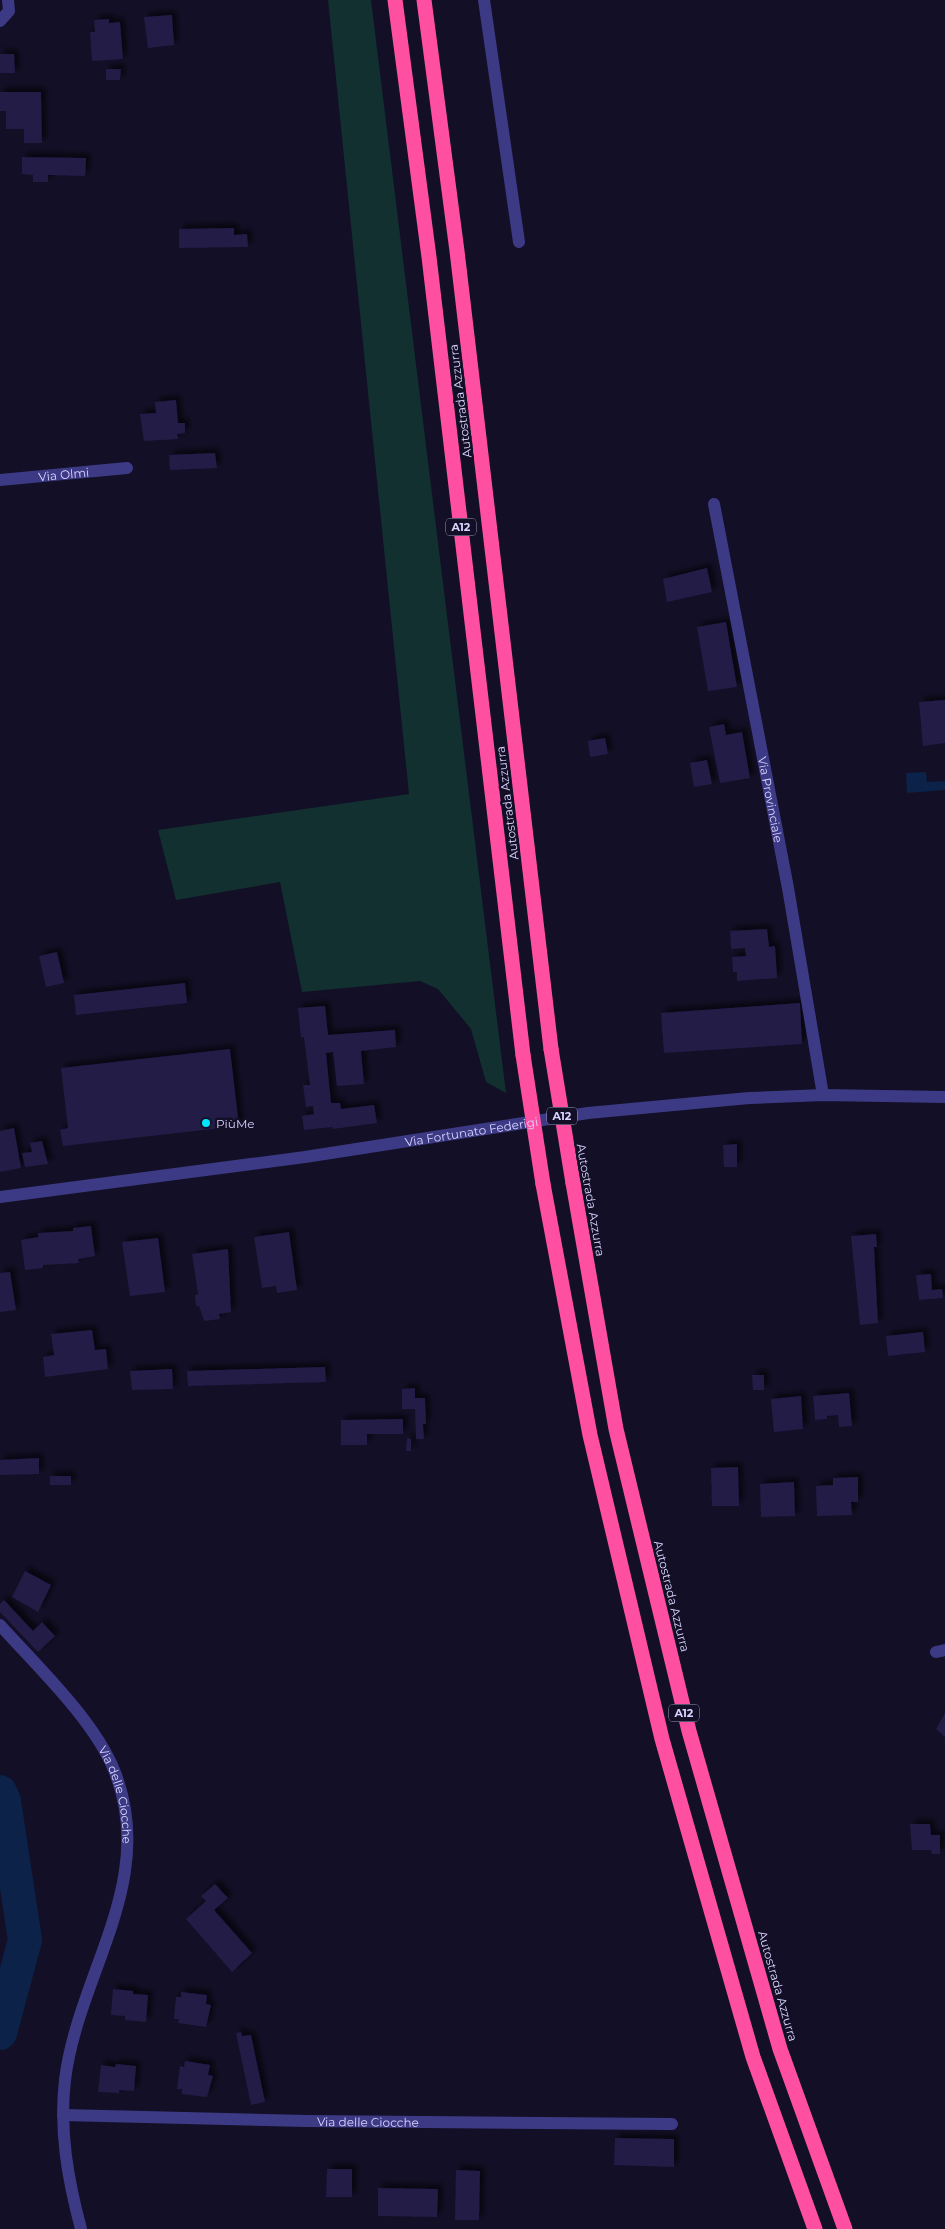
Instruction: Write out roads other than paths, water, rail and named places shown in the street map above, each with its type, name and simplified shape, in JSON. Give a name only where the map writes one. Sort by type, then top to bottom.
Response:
[{"type":"highway","name":"Autostrada Azzurra","points":[[395,0],[430,267],[524,1055],[543,1184],[590,1435],[662,1740],[753,2057],[815,2229]]},
{"type":"highway","name":"Autostrada Azzurra","points":[[424,0],[457,251],[551,1049],[616,1429],[689,1731],[780,2049],[845,2229]]},
{"type":"street","points":[[0,21],[9,10],[8,0]]},
{"type":"street","points":[[484,0],[519,242]]},
{"type":"street","name":"Via Olmi","points":[[0,480],[127,468]]},
{"type":"street","name":"Via Provinciale","points":[[714,504],[788,888],[823,1095]]},
{"type":"street","name":"Via Fortunato Federigi","points":[[0,1197],[305,1157],[588,1113],[749,1098],[823,1095],[945,1097]]},
{"type":"street","name":"Via delle Ciocche","points":[[0,1625],[73,1707],[95,1737],[113,1768],[125,1802],[127,1831],[123,1890],[72,2044],[65,2079],[63,2114],[65,2160],[81,2229]]},
{"type":"street","name":"Via delle Ciocche","points":[[63,2114],[306,2121],[672,2124]]},
{"type":"water","points":[[926,772],[927,782],[945,781],[945,790],[907,793],[906,773]]},
{"type":"waterway","points":[[0,1792],[4,1801],[25,1940],[0,2033]]},
{"type":"place","name":"PiùMe","points":[[206,1123]]}]
